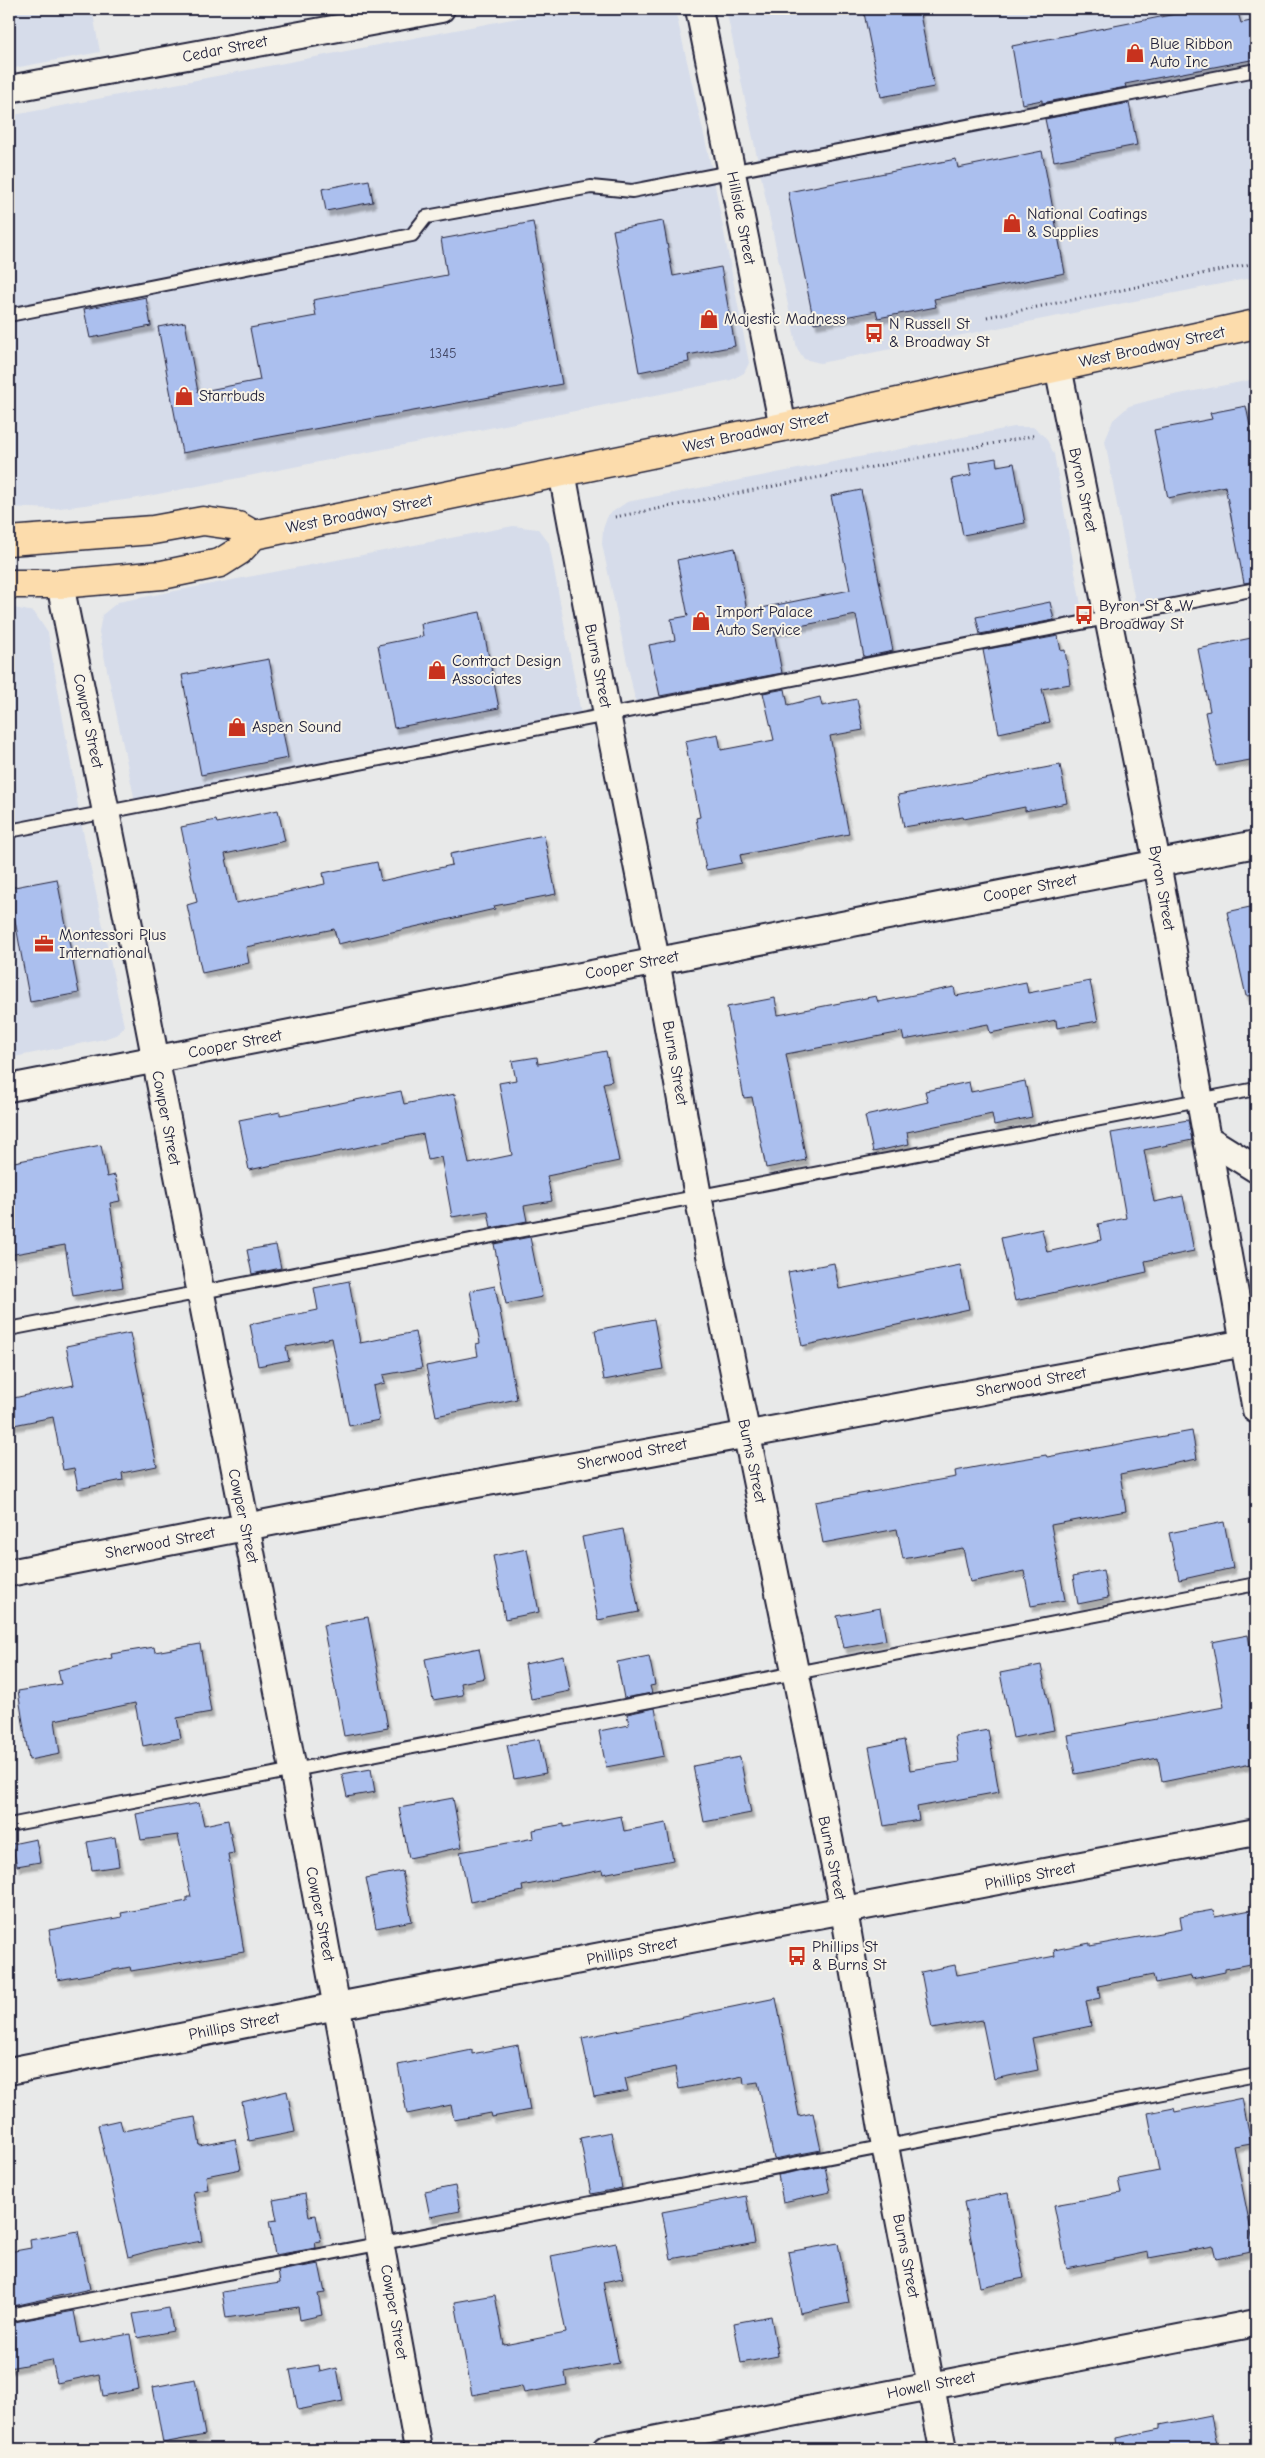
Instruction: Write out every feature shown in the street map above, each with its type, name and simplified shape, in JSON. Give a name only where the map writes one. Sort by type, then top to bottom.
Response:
[{"type":"main road","name":"West Broadway Street","points":[[254,535],[783,427],[1256,324]]},
{"type":"main road","points":[[9,541],[153,530],[203,521],[238,526],[254,535],[239,551],[220,563],[162,575],[60,584],[9,584]]},
{"type":"street","name":"Cedar Street","points":[[9,89],[441,9]]},
{"type":"street","name":"Hillside Street","points":[[699,9],[783,427]]},
{"type":"street","name":"Byron Street","points":[[1058,367],[1158,863],[1208,1139],[1250,1342],[1256,1410]]},
{"type":"street","name":"Burns Street","points":[[562,472],[607,714],[656,960],[698,1196],[844,1912],[885,2146],[943,2449]]},
{"type":"street","name":"Cowper Street","points":[[60,584],[293,1769],[418,2449]]},
{"type":"street","name":"Cooper Street","points":[[9,1088],[1256,844]]},
{"type":"street","points":[[1208,1139],[1256,1169]]},
{"type":"street","name":"Sherwood Street","points":[[9,1573],[246,1526],[1250,1342]]},
{"type":"street","name":"Phillips Street","points":[[9,2071],[337,2006],[844,1912],[1256,1832]]},
{"type":"street","name":"Howell Street","points":[[606,2449],[1256,2323]]},
{"type":"lane","points":[[9,315],[412,235],[426,217],[591,187],[632,191],[1256,70]]},
{"type":"lane","points":[[9,831],[1256,589]]},
{"type":"lane","points":[[9,1329],[1256,1089]]},
{"type":"lane","points":[[9,1825],[1256,1584]]},
{"type":"lane","points":[[9,2315],[1256,2075]]},
{"type":"path","points":[[987,317],[1256,263]]},
{"type":"path","points":[[615,517],[1038,435]]},
{"type":"shaded area","points":[[9,9],[92,9],[100,52],[9,69]]},
{"type":"shaded area","points":[[564,9],[675,9],[712,170],[749,363],[744,373],[731,380],[133,499],[52,509],[9,507],[9,116]]},
{"type":"shaded area","points":[[726,9],[1256,9],[1256,277],[820,363],[804,359],[797,348]]},
{"type":"shaded area","points":[[1256,379],[1256,589],[1137,612],[1105,441],[1113,420],[1129,406],[1159,398]]},
{"type":"shaded area","points":[[1014,427],[1033,427],[1046,438],[1054,454],[1084,622],[637,709],[602,544],[603,529],[608,515],[627,502]]},
{"type":"shaded area","points":[[513,526],[538,529],[549,543],[582,719],[136,806],[99,632],[102,615],[118,602]]},
{"type":"shaded area","points":[[9,607],[34,612],[48,633],[80,817],[124,1026],[118,1034],[104,1039],[9,1058]]},
{"type":"building","points":[[884,9],[919,9],[934,87],[881,97],[864,13]]},
{"type":"building","name":"Blue Ribbon Auto Inc","points":[[1201,9],[1237,9],[1241,23],[1256,20],[1256,59],[1125,84],[1126,87],[1042,103],[1042,100],[1022,104],[1012,46]]},
{"type":"building","points":[[1129,103],[1137,145],[1054,161],[1045,119]]},
{"type":"building","points":[[1042,151],[1065,273],[934,299],[936,307],[878,318],[876,311],[814,323],[788,192],[956,159],[958,168]]},
{"type":"building","points":[[369,180],[373,202],[326,211],[322,189]]},
{"type":"building","points":[[663,221],[673,276],[721,267],[735,346],[688,355],[689,362],[639,372],[613,230]]},
{"type":"building","points":[[533,222],[562,384],[182,453],[158,327],[185,322],[198,392],[260,380],[250,328],[316,316],[313,300],[447,275],[441,239]]},
{"type":"building","points":[[146,297],[151,326],[90,338],[84,309]]},
{"type":"building","points":[[1246,406],[1256,456],[1256,581],[1244,583],[1225,486],[1168,498],[1154,430],[1212,419],[1210,413]]},
{"type":"building","points":[[996,458],[997,466],[1014,463],[1025,523],[963,535],[952,479],[971,475],[969,463]]},
{"type":"building","points":[[861,490],[893,651],[864,657],[856,615],[774,631],[782,673],[660,696],[649,645],[675,640],[671,619],[688,616],[677,560],[735,548],[747,611],[850,590],[831,496]]},
{"type":"building","points":[[1050,602],[1054,620],[980,634],[976,617]]},
{"type":"building","name":"Contract Design Associates","points":[[480,612],[499,708],[394,728],[378,645],[423,636],[421,624]]},
{"type":"building","points":[[1058,636],[1061,651],[1065,650],[1070,684],[1042,689],[1050,722],[999,733],[983,650]]},
{"type":"building","points":[[1256,637],[1256,759],[1216,766],[1205,712],[1210,711],[1198,649]]},
{"type":"building","name":"Aspen Sound","points":[[269,659],[288,758],[201,775],[182,675]]},
{"type":"building","points":[[785,689],[788,705],[820,697],[822,706],[857,699],[863,730],[830,736],[849,834],[740,855],[742,863],[706,870],[696,818],[700,817],[685,741],[718,734],[721,750],[774,740],[763,693]]},
{"type":"building","points":[[1060,765],[1067,803],[1025,811],[1025,807],[964,819],[963,817],[904,827],[898,795]]},
{"type":"building","points":[[278,810],[285,841],[225,854],[236,903],[325,884],[323,873],[377,862],[381,881],[452,865],[450,854],[544,835],[556,894],[494,906],[495,909],[338,944],[334,929],[246,947],[249,963],[202,973],[187,905],[197,902],[181,827],[216,820],[217,823]]},
{"type":"building","name":"Montessori Plus International","points":[[57,879],[79,993],[30,1002],[9,888]]},
{"type":"building","points":[[1250,907],[1256,933],[1256,995],[1246,996],[1227,912]]},
{"type":"building","points":[[1090,981],[1098,1021],[1057,1028],[1056,1020],[990,1033],[988,1024],[904,1040],[902,1032],[786,1054],[806,1160],[766,1168],[752,1097],[744,1098],[727,1007],[775,998],[778,1015],[876,996],[878,1002],[954,987],[956,996],[1026,982],[1028,993]]},
{"type":"building","points":[[606,1051],[612,1081],[603,1083],[619,1161],[547,1176],[552,1201],[524,1206],[527,1221],[491,1228],[488,1211],[452,1217],[441,1157],[428,1160],[423,1134],[249,1170],[239,1120],[280,1112],[280,1115],[401,1091],[404,1104],[455,1094],[469,1164],[512,1155],[499,1083],[516,1080],[512,1061],[537,1057],[538,1064]]},
{"type":"building","points":[[1025,1081],[1032,1117],[994,1125],[992,1114],[907,1132],[909,1144],[873,1152],[865,1116],[928,1102],[925,1091],[969,1082],[971,1092]]},
{"type":"building","points":[[1188,1120],[1192,1140],[1144,1150],[1154,1202],[1183,1196],[1194,1251],[1145,1261],[1147,1272],[1015,1301],[1001,1238],[1042,1229],[1047,1252],[1101,1240],[1098,1224],[1126,1218],[1111,1133]]},
{"type":"building","points":[[101,1145],[107,1177],[115,1175],[120,1201],[110,1203],[123,1287],[73,1296],[65,1245],[9,1255],[9,1163]]},
{"type":"building","points":[[530,1237],[542,1297],[506,1304],[494,1244]]},
{"type":"building","points":[[276,1245],[281,1268],[252,1274],[247,1250]]},
{"type":"building","points":[[834,1263],[839,1289],[960,1265],[969,1309],[802,1346],[788,1272]]},
{"type":"building","points":[[349,1281],[360,1343],[415,1332],[422,1368],[383,1375],[385,1383],[373,1386],[379,1420],[349,1426],[332,1338],[286,1347],[289,1360],[258,1366],[250,1324],[318,1310],[314,1288]]},
{"type":"building","points":[[495,1286],[517,1399],[436,1416],[426,1366],[478,1356],[476,1344],[480,1343],[470,1291]]},
{"type":"building","points":[[654,1319],[663,1369],[604,1380],[595,1330]]},
{"type":"building","points":[[130,1333],[157,1466],[122,1473],[123,1480],[78,1489],[74,1468],[63,1470],[53,1417],[9,1426],[9,1399],[74,1385],[66,1346]]},
{"type":"building","points":[[1192,1431],[1197,1459],[1120,1474],[1126,1511],[1051,1525],[1065,1600],[1031,1606],[1024,1571],[970,1582],[963,1548],[903,1559],[897,1529],[823,1543],[815,1502],[956,1477],[955,1471],[992,1464],[1046,1455],[1047,1457]]},
{"type":"building","points":[[1224,1522],[1233,1568],[1179,1580],[1169,1533]]},
{"type":"building","points":[[623,1529],[639,1612],[598,1620],[582,1537]]},
{"type":"building","points":[[527,1549],[539,1612],[505,1619],[493,1556]]},
{"type":"building","points":[[1103,1570],[1108,1598],[1078,1604],[1073,1576]]},
{"type":"building","points":[[880,1608],[886,1640],[844,1648],[837,1616]]},
{"type":"building","points":[[368,1617],[388,1728],[344,1736],[323,1625]]},
{"type":"building","points":[[1248,1635],[1256,1677],[1256,1763],[1162,1782],[1158,1758],[1075,1774],[1068,1735],[1224,1707],[1212,1642]]},
{"type":"building","points":[[200,1644],[211,1712],[177,1718],[181,1738],[143,1746],[135,1703],[55,1720],[60,1754],[29,1760],[18,1691],[61,1684],[58,1670],[112,1658],[111,1654],[154,1647],[155,1652]]},
{"type":"building","points":[[479,1648],[485,1678],[461,1683],[463,1695],[433,1700],[425,1659]]},
{"type":"building","points":[[564,1656],[570,1691],[531,1699],[525,1664]]},
{"type":"building","points":[[649,1656],[655,1685],[650,1686],[652,1693],[624,1698],[617,1662]]},
{"type":"building","points":[[1041,1665],[1054,1730],[1013,1738],[1000,1673]]},
{"type":"building","points":[[655,1708],[664,1756],[606,1767],[599,1731],[629,1725],[627,1714]]},
{"type":"building","points":[[988,1730],[999,1792],[917,1807],[919,1820],[884,1826],[869,1747],[904,1740],[910,1770],[959,1762],[955,1736]]},
{"type":"building","points":[[539,1739],[546,1773],[514,1779],[507,1745]]},
{"type":"building","points":[[740,1757],[751,1813],[704,1822],[693,1766]]},
{"type":"building","points":[[371,1769],[375,1792],[347,1797],[342,1774]]},
{"type":"building","points":[[453,1798],[462,1847],[409,1858],[399,1808]]},
{"type":"building","points":[[199,1803],[204,1825],[228,1820],[234,1853],[228,1854],[244,1952],[131,1971],[130,1967],[58,1980],[49,1930],[122,1917],[121,1913],[187,1901],[187,1897],[191,1897],[178,1835],[141,1840],[136,1814]]},
{"type":"building","points":[[621,1816],[624,1831],[666,1823],[673,1860],[603,1874],[602,1870],[522,1886],[523,1891],[470,1902],[460,1852],[534,1838],[533,1830],[564,1824],[564,1827]]},
{"type":"building","points":[[115,1837],[119,1866],[92,1870],[87,1842]]},
{"type":"building","points":[[36,1839],[40,1862],[17,1866],[12,1844]]},
{"type":"building","points":[[402,1871],[412,1921],[376,1928],[366,1878]]},
{"type":"building","points":[[1256,1909],[1256,1963],[1225,1969],[1225,1972],[1192,1979],[1191,1976],[1155,1983],[1153,1975],[1098,1986],[1100,1998],[1086,2001],[1091,2026],[1032,2038],[1038,2070],[994,2079],[982,2020],[932,2029],[921,1972],[955,1965],[957,1975],[1055,1956],[1054,1950],[1090,1943],[1090,1946],[1182,1929],[1180,1916],[1213,1910],[1215,1917]]},
{"type":"building","points":[[776,1998],[799,2116],[813,2113],[821,2150],[774,2159],[758,2082],[744,2084],[743,2076],[679,2089],[675,2067],[625,2078],[628,2091],[594,2097],[582,2038]]},
{"type":"building","points":[[518,2045],[530,2110],[492,2117],[491,2113],[454,2120],[451,2105],[407,2114],[398,2065],[472,2050],[472,2054]]},
{"type":"building","points":[[287,2091],[295,2132],[249,2141],[242,2102]]},
{"type":"building","points":[[1242,2098],[1251,2143],[1234,2146],[1255,2251],[1216,2259],[1213,2246],[1149,2258],[1148,2252],[1067,2269],[1054,2205],[1121,2193],[1118,2179],[1159,2171],[1148,2113],[1174,2108],[1175,2112]]},
{"type":"building","points":[[195,2117],[200,2146],[235,2139],[241,2169],[206,2176],[208,2189],[193,2192],[202,2241],[157,2249],[128,2257],[98,2125],[120,2120],[123,2131]]},
{"type":"building","points":[[611,2132],[622,2188],[591,2194],[580,2138]]},
{"type":"building","points":[[825,2166],[830,2192],[783,2202],[778,2175]]},
{"type":"building","points":[[455,2186],[460,2211],[430,2217],[425,2192]]},
{"type":"building","points":[[1008,2193],[1024,2278],[980,2287],[964,2202]]},
{"type":"building","points":[[305,2194],[309,2216],[316,2215],[321,2241],[315,2242],[316,2248],[275,2255],[269,2221],[277,2220],[273,2200]]},
{"type":"building","points":[[746,2196],[755,2243],[671,2259],[662,2212]]},
{"type":"building","points":[[78,2231],[90,2289],[9,2307],[9,2252],[31,2248],[30,2240]]},
{"type":"building","points":[[616,2243],[623,2278],[603,2282],[619,2363],[565,2373],[567,2385],[524,2393],[522,2386],[472,2395],[455,2302],[495,2295],[504,2345],[566,2333],[551,2256]]},
{"type":"building","points":[[838,2243],[849,2303],[800,2313],[788,2252]]},
{"type":"building","points":[[319,2264],[325,2293],[318,2294],[322,2315],[300,2320],[298,2307],[226,2318],[222,2292],[280,2283],[278,2271]]},
{"type":"building","points":[[169,2308],[173,2331],[138,2338],[133,2314]]},
{"type":"building","points":[[74,2311],[80,2343],[130,2334],[139,2389],[103,2396],[99,2374],[57,2383],[52,2360],[9,2368],[9,2323]]},
{"type":"building","points":[[771,2316],[778,2356],[741,2363],[734,2323]]},
{"type":"building","points":[[319,2365],[320,2372],[337,2368],[343,2401],[298,2410],[290,2370]]},
{"type":"building","points":[[195,2379],[205,2435],[163,2443],[153,2387]]},
{"type":"building","points":[[1211,2415],[1218,2449],[1117,2449],[1116,2438],[1160,2429],[1160,2425]]},
{"type":"place","name":"Blue Ribbon Auto Inc","points":[[1135,53]]},
{"type":"place","name":"National Coatings & Supplies","points":[[1012,223]]},
{"type":"place","name":"Majestic Madness","points":[[709,319]]},
{"type":"place","name":"N Russell St & Broadway St","points":[[874,333]]},
{"type":"place","name":"Starrbuds","points":[[184,396]]},
{"type":"place","name":"Byron St & W Broadway St","points":[[1084,615]]},
{"type":"place","name":"Import Palace Auto Service","points":[[701,621]]},
{"type":"place","name":"Contract Design Associates","points":[[437,670]]},
{"type":"place","name":"Aspen Sound","points":[[237,727]]},
{"type":"place","name":"Montessori Plus International","points":[[44,944]]},
{"type":"place","name":"Phillips St & Burns St","points":[[797,1956]]}]
